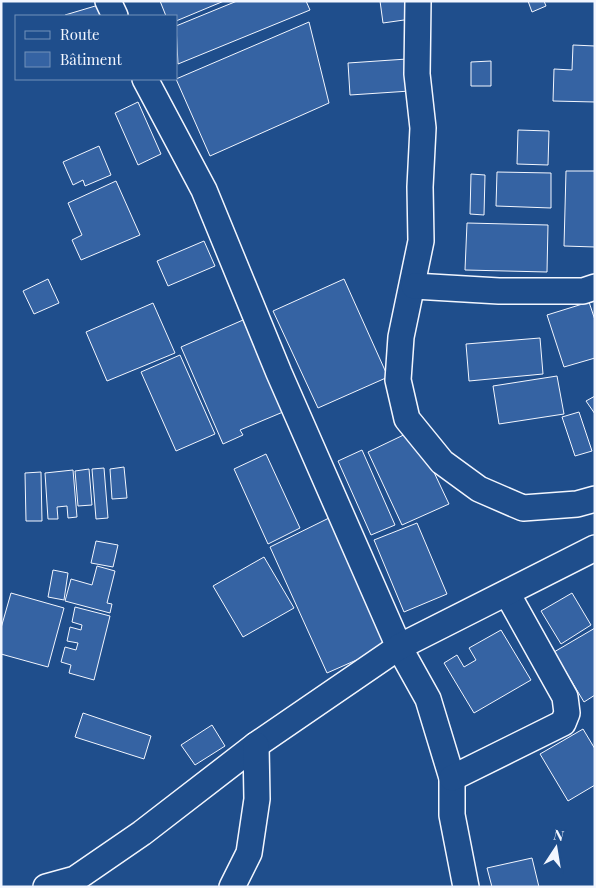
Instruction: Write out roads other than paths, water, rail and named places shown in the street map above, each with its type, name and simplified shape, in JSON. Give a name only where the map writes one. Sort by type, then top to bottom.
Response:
[{"type":"street","points":[[108,1],[115,15]]},
{"type":"street","points":[[418,1],[417,74],[423,128],[420,187],[421,241],[414,286],[401,337],[398,380],[407,419],[442,462],[479,489],[523,508],[577,504],[595,499]]},
{"type":"street","points":[[147,80],[204,190],[279,373],[399,647],[428,698],[452,778],[452,815],[466,887]]},
{"type":"street","points":[[414,286],[500,292],[583,291],[595,288]]},
{"type":"street","points":[[46,887],[81,883],[256,745],[399,647],[595,548]]},
{"type":"street","points":[[452,778],[563,723],[567,713],[565,697],[507,593]]},
{"type":"street","points":[[232,887],[249,853],[257,799],[256,745]]}]
